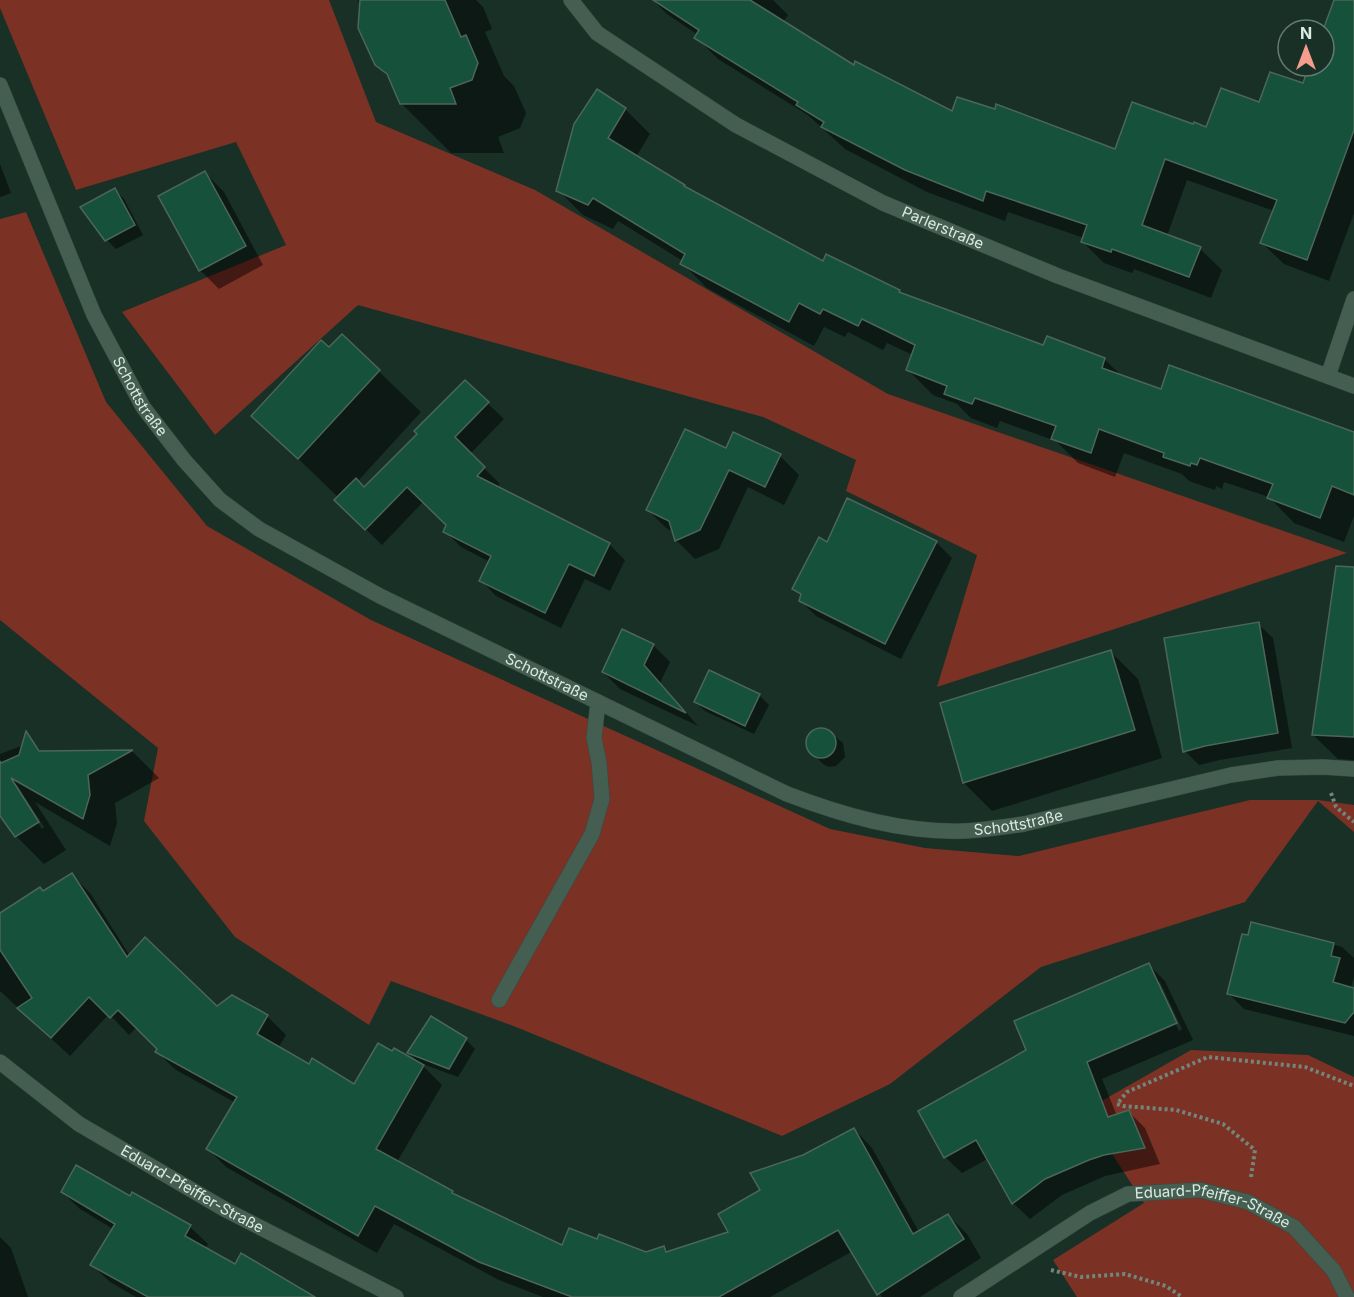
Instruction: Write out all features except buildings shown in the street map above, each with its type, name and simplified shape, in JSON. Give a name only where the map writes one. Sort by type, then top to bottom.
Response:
[{"type":"street","name":"Parlerstraße","points":[[571,0],[597,33],[736,126],[883,203],[1058,276],[1354,386]]},
{"type":"street","name":"Schottstraße","points":[[0,85],[94,315],[143,407],[220,500],[270,535],[380,596],[787,794],[834,812],[919,829],[962,831],[1024,824],[1231,775],[1278,768],[1354,769]]},
{"type":"street","points":[[1328,376],[1354,299]]},
{"type":"street","points":[[499,1000],[592,834],[602,799],[599,762],[594,738],[598,702]]},
{"type":"street","name":"Eduard-Pfeiffer-Straße","points":[[0,1062],[79,1124],[226,1210],[396,1297]]},
{"type":"street","name":"Eduard-Pfeiffer-Straße","points":[[961,1297],[1090,1213],[1128,1194],[1200,1190],[1248,1202],[1293,1227],[1334,1271],[1347,1297]]},
{"type":"path","points":[[1248,1202],[1254,1149],[1222,1124],[1176,1110],[1123,1106],[1117,1104],[1119,1099],[1127,1092],[1208,1057],[1305,1067],[1354,1086]]},
{"type":"path","points":[[1018,1261],[1081,1277],[1125,1274],[1166,1286],[1182,1297]]},
{"type":"shaded area","points":[[0,0],[329,0],[376,122],[535,190],[888,394],[1347,553],[937,687],[977,555],[846,491],[856,460],[763,417],[358,305],[215,435],[122,312],[286,245],[236,142],[76,190],[0,8]]},
{"type":"shaded area","points":[[26,212],[106,402],[207,526],[371,620],[830,829],[925,848],[1019,856],[1250,800],[1318,800],[1354,805],[1354,832],[1318,801],[1245,902],[1041,967],[890,1084],[782,1136],[516,1027],[391,981],[369,1025],[235,937],[144,821],[158,748],[0,620],[0,219]]},
{"type":"shaded area","points":[[1191,1050],[1308,1055],[1354,1077],[1354,1297],[1077,1297],[1053,1260],[1144,1203],[1084,1111]]}]
